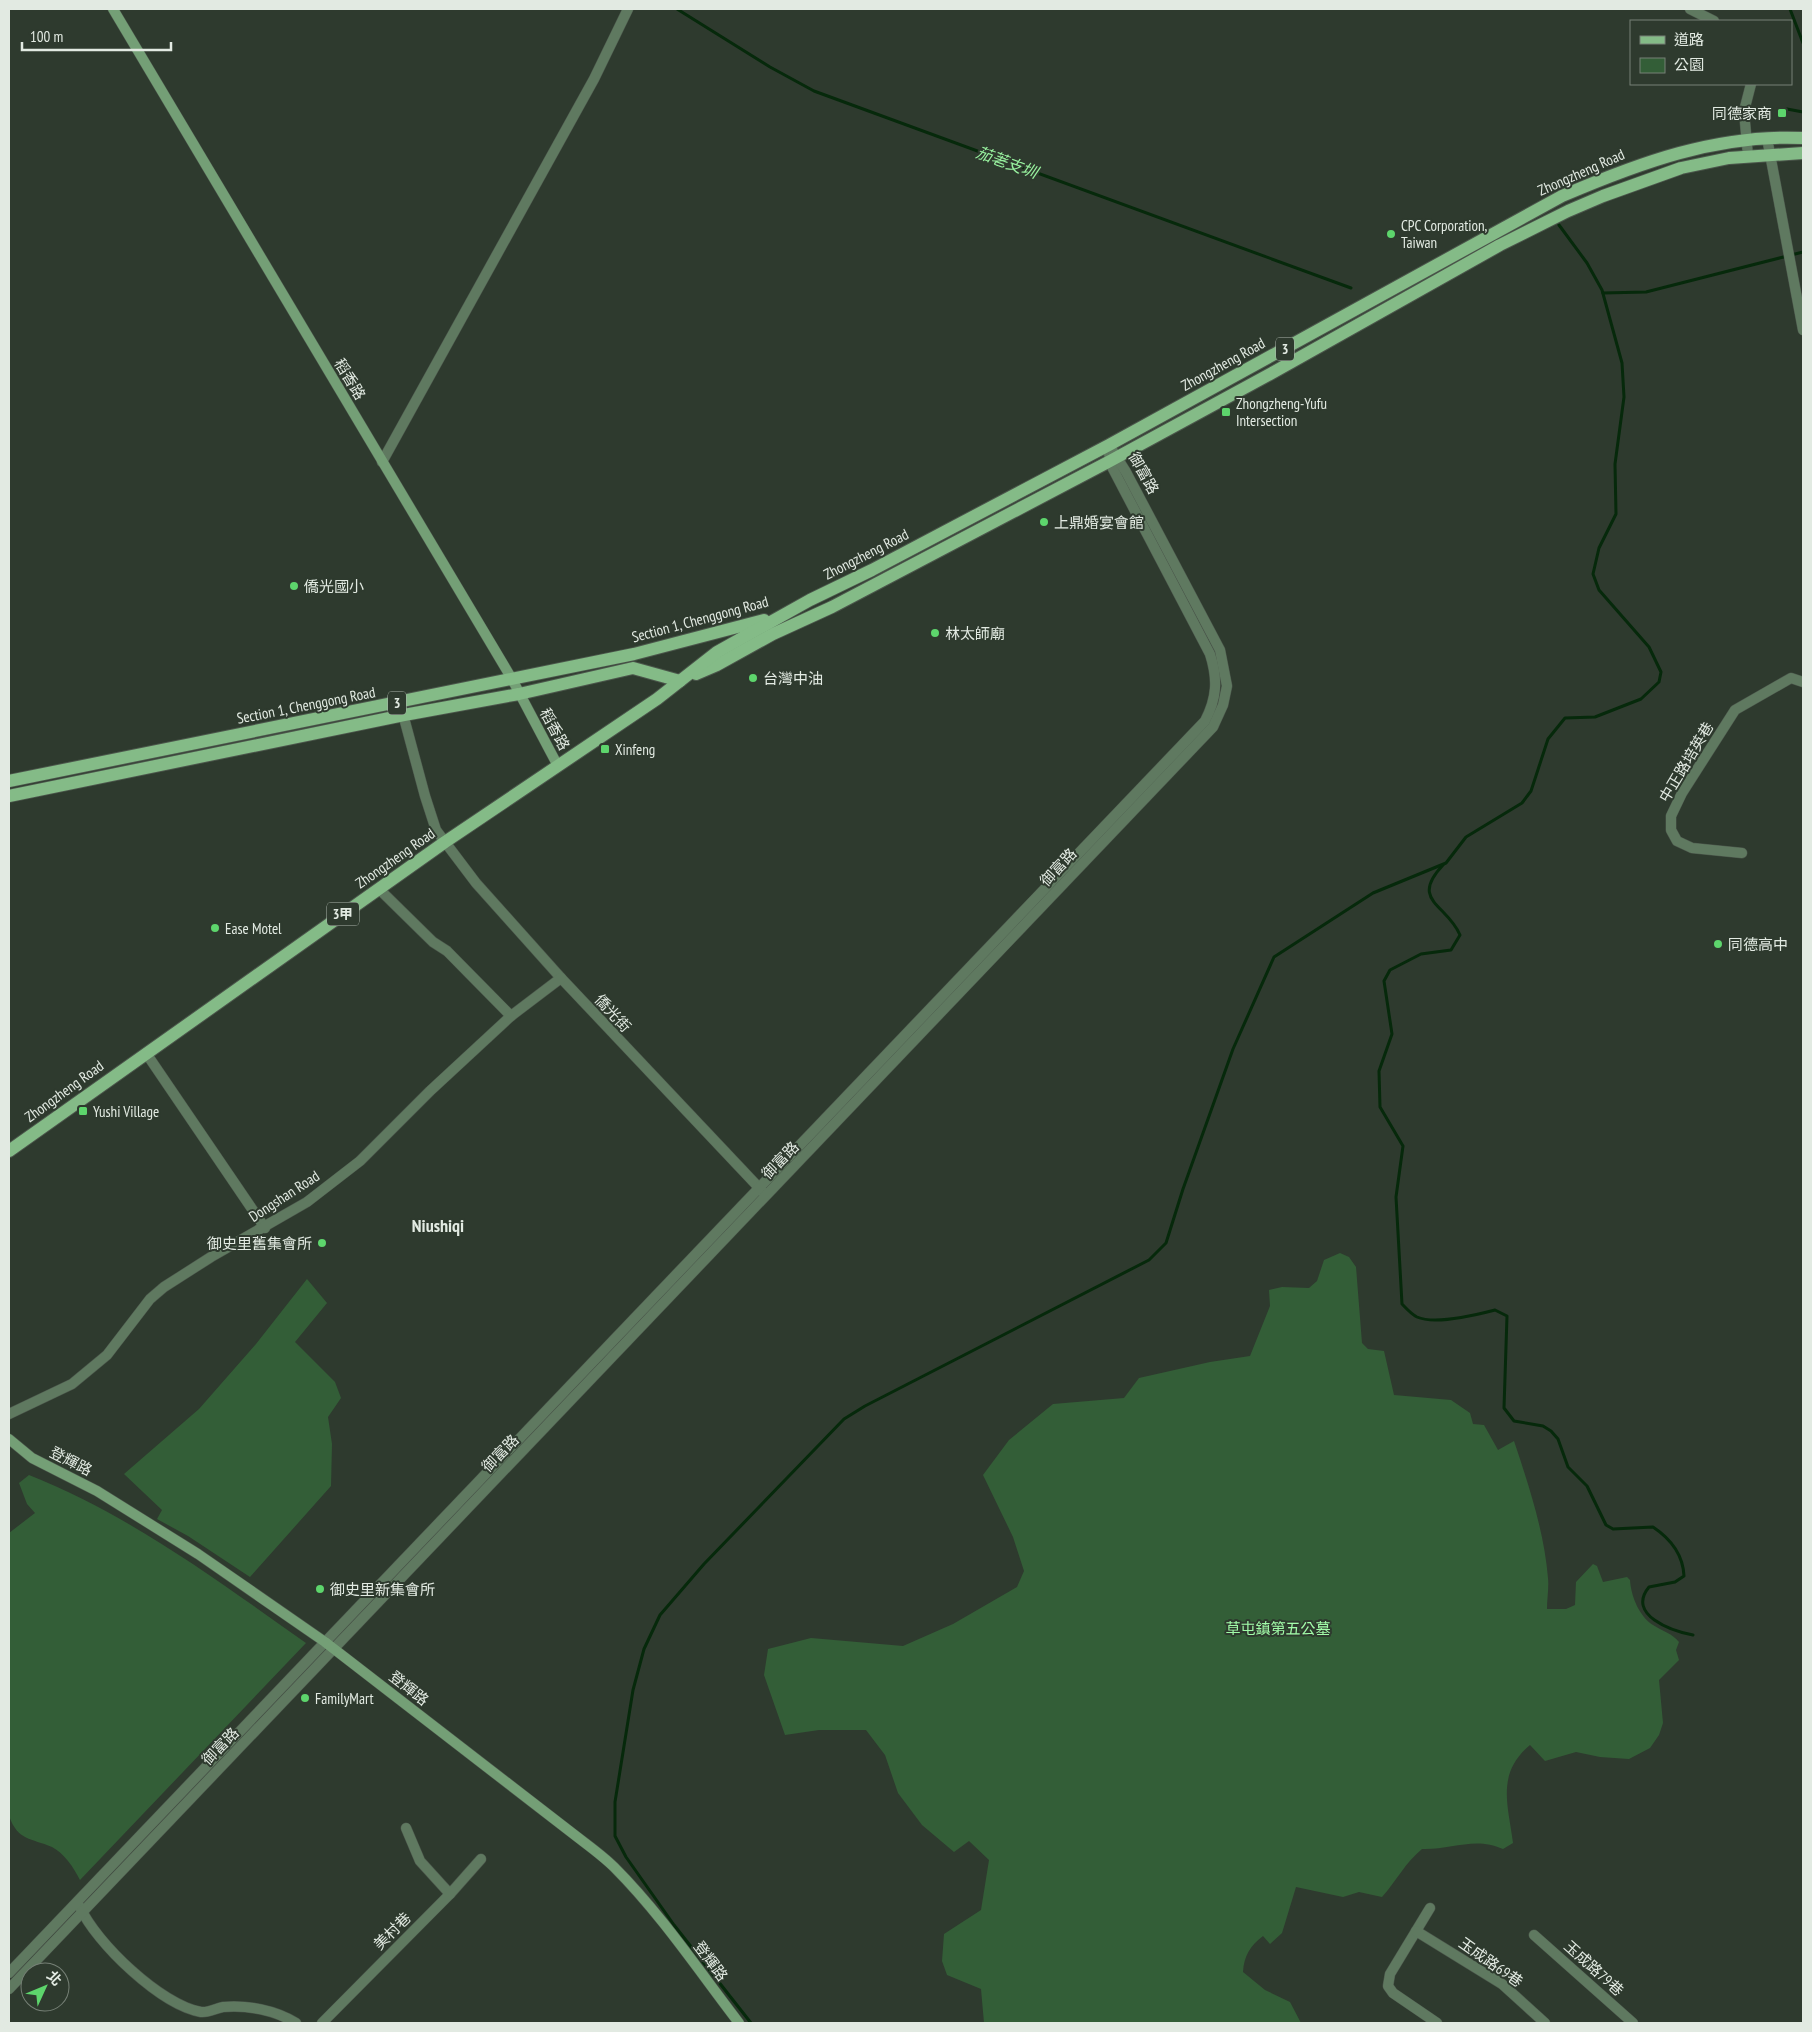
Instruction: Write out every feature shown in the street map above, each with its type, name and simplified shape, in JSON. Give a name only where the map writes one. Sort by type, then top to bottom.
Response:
[{"type":"main road","name":"Zhongzheng Road","points":[[9,1151],[445,842],[680,681],[717,652],[783,614],[880,566],[1109,445],[1562,196],[1625,168],[1673,154],[1746,138],[1803,138]]},
{"type":"main road","name":"Zhongzheng Road","points":[[680,681],[717,665],[773,634],[832,607],[1114,459],[1281,368],[1500,244],[1568,211],[1681,168],[1748,156],[1803,153]]},
{"type":"main road","name":"Section 1, Chenggong Road","points":[[9,781],[634,654],[783,614]]},
{"type":"main road","name":"Section 1, Chenggong Road","points":[[9,796],[404,715],[520,694],[633,668],[680,681]]},
{"type":"street","name":"稻香路","points":[[113,9],[512,679],[558,766]]},
{"type":"street","points":[[382,462],[594,79],[628,9]]},
{"type":"street","points":[[1690,9],[1712,20]]},
{"type":"street","points":[[1748,156],[1744,111],[1750,85]]},
{"type":"street","points":[[1767,138],[1803,330]]},
{"type":"street","name":"御富路","points":[[9,1973],[329,1645],[763,1192],[1082,847],[1205,721],[1213,705],[1216,678],[1210,654],[1114,459],[1109,445]]},
{"type":"street","name":"中正路培英巷","points":[[1742,853],[1692,848],[1677,841],[1671,830],[1671,816],[1682,793],[1735,710],[1791,678],[1803,682]]},
{"type":"street","name":"僑光街","points":[[400,702],[436,830],[476,883],[561,978],[763,1192]]},
{"type":"street","points":[[378,889],[433,942],[447,951],[511,1016]]},
{"type":"street","name":"Dongshan Road","points":[[9,1414],[72,1384],[106,1355],[124,1335],[140,1311],[157,1293],[211,1257],[265,1228],[307,1202],[360,1161],[430,1091],[511,1016],[561,978]]},
{"type":"street","points":[[146,1053],[265,1228]]},
{"type":"street","name":"登輝路","points":[[9,1439],[32,1458],[97,1491],[198,1554],[329,1645],[613,1866],[667,1928],[739,2023]]},
{"type":"street","name":"御富路","points":[[9,1989],[329,1645]]},
{"type":"street","points":[[406,1828],[420,1861],[450,1894]]},
{"type":"street","name":"美村巷","points":[[322,2023],[450,1894],[481,1859]]},
{"type":"street","points":[[78,1902],[82,1912],[110,1948],[140,1979],[182,2007],[204,2013],[222,2007],[265,2010],[283,2014],[296,2023]]},
{"type":"street","points":[[1430,1908],[1390,1974],[1388,1986],[1393,1993],[1437,2023]]},
{"type":"street","name":"玉成路69巷","points":[[1416,1931],[1502,1984],[1545,2023]]},
{"type":"street","name":"玉成路79巷","points":[[1534,1935],[1633,2023]]},
{"type":"green space","name":"草屯鎮第五公墓","points":[[1340,1253],[1349,1257],[1356,1267],[1362,1343],[1368,1349],[1384,1351],[1394,1395],[1451,1400],[1470,1413],[1473,1424],[1484,1425],[1498,1450],[1514,1441],[1543,1543],[1548,1582],[1547,1609],[1566,1609],[1575,1605],[1576,1582],[1593,1564],[1597,1566],[1603,1582],[1627,1577],[1630,1580],[1632,1593],[1637,1605],[1648,1621],[1670,1634],[1679,1642],[1676,1650],[1679,1660],[1659,1680],[1663,1723],[1659,1735],[1650,1748],[1629,1759],[1600,1757],[1576,1752],[1545,1761],[1530,1745],[1519,1756],[1508,1778],[1507,1802],[1513,1843],[1503,1849],[1493,1845],[1473,1844],[1422,1849],[1382,1897],[1359,1892],[1343,1897],[1296,1887],[1282,1933],[1270,1944],[1263,1936],[1255,1944],[1246,1956],[1243,1972],[1265,1990],[1290,2002],[1301,2023],[984,2023],[981,1989],[947,1975],[942,1961],[944,1934],[981,1910],[989,1860],[969,1841],[954,1852],[922,1825],[898,1793],[885,1755],[866,1730],[819,1730],[785,1735],[764,1675],[768,1649],[811,1638],[903,1646],[953,1624],[1017,1587],[1024,1571],[1013,1537],[983,1475],[1009,1440],[1053,1404],[1124,1398],[1139,1378],[1210,1362],[1250,1356],[1270,1306],[1269,1290],[1282,1287],[1309,1288],[1317,1281],[1324,1260]]},
{"type":"green space","points":[[307,1279],[327,1303],[295,1342],[335,1382],[341,1398],[328,1417],[332,1444],[331,1486],[250,1577],[188,1536],[157,1519],[162,1510],[124,1474],[199,1409],[256,1344]]},
{"type":"green space","points":[[29,1475],[103,1509],[138,1529],[206,1573],[306,1643],[80,1880],[72,1866],[61,1853],[52,1847],[26,1838],[17,1830],[9,1816],[9,1533],[35,1513],[27,1504],[19,1483]]},
{"type":"waterway","name":"茄荖支圳","points":[[677,9],[770,67],[814,91],[1351,288]]},
{"type":"waterway","points":[[1790,9],[1803,43]]},
{"type":"waterway","points":[[1787,109],[1803,112]]},
{"type":"waterway","points":[[751,2023],[674,1925],[626,1857],[615,1836],[615,1802],[633,1690],[644,1649],[660,1615],[704,1564],[844,1419],[865,1406],[1149,1260],[1166,1243],[1183,1189],[1233,1049],[1274,957],[1373,893],[1446,863],[1466,837],[1522,803],[1531,791],[1548,739],[1565,718],[1595,717],[1641,699],[1659,682],[1661,672],[1649,647],[1599,590],[1593,574],[1599,548],[1616,514],[1615,464],[1624,397],[1622,363],[1602,290],[1587,263],[1559,225]]},
{"type":"waterway","points":[[1603,293],[1646,292],[1803,252]]},
{"type":"waterway","points":[[1443,865],[1433,877],[1429,887],[1430,895],[1460,935],[1451,950],[1421,954],[1390,970],[1384,981],[1392,1034],[1379,1071],[1380,1107],[1403,1146],[1396,1197],[1402,1304],[1415,1316],[1425,1319],[1445,1320],[1495,1310],[1507,1316],[1504,1408],[1514,1421],[1543,1426],[1558,1439],[1568,1467],[1587,1486],[1606,1525],[1613,1529],[1653,1527],[1675,1548],[1681,1561],[1684,1576],[1675,1582],[1649,1587],[1643,1597],[1643,1606],[1654,1620],[1674,1630],[1693,1635]]},
{"type":"place","name":"同德家商","points":[[1782,113]]},
{"type":"place","name":"CPC Corporation, Taiwan","points":[[1391,234]]},
{"type":"place","name":"Zhongzheng-Yufu Intersection","points":[[1226,412]]},
{"type":"place","name":"上鼎婚宴會館","points":[[1044,522]]},
{"type":"place","name":"僑光國小","points":[[294,586]]},
{"type":"place","name":"林太師廟","points":[[935,633]]},
{"type":"place","name":"台灣中油","points":[[753,678]]},
{"type":"place","name":"Xinfeng","points":[[605,749]]},
{"type":"place","name":"Ease Motel","points":[[215,928]]},
{"type":"place","name":"同德高中","points":[[1718,944]]},
{"type":"place","name":"Yushi Village","points":[[83,1111]]},
{"type":"place","name":"御史里舊集會所","points":[[322,1243]]},
{"type":"place","name":"御史里新集會所","points":[[320,1589]]},
{"type":"place","name":"FamilyMart","points":[[305,1698]]},
{"type":"district","name":"Niushiqi","points":[[438,1225]]}]
